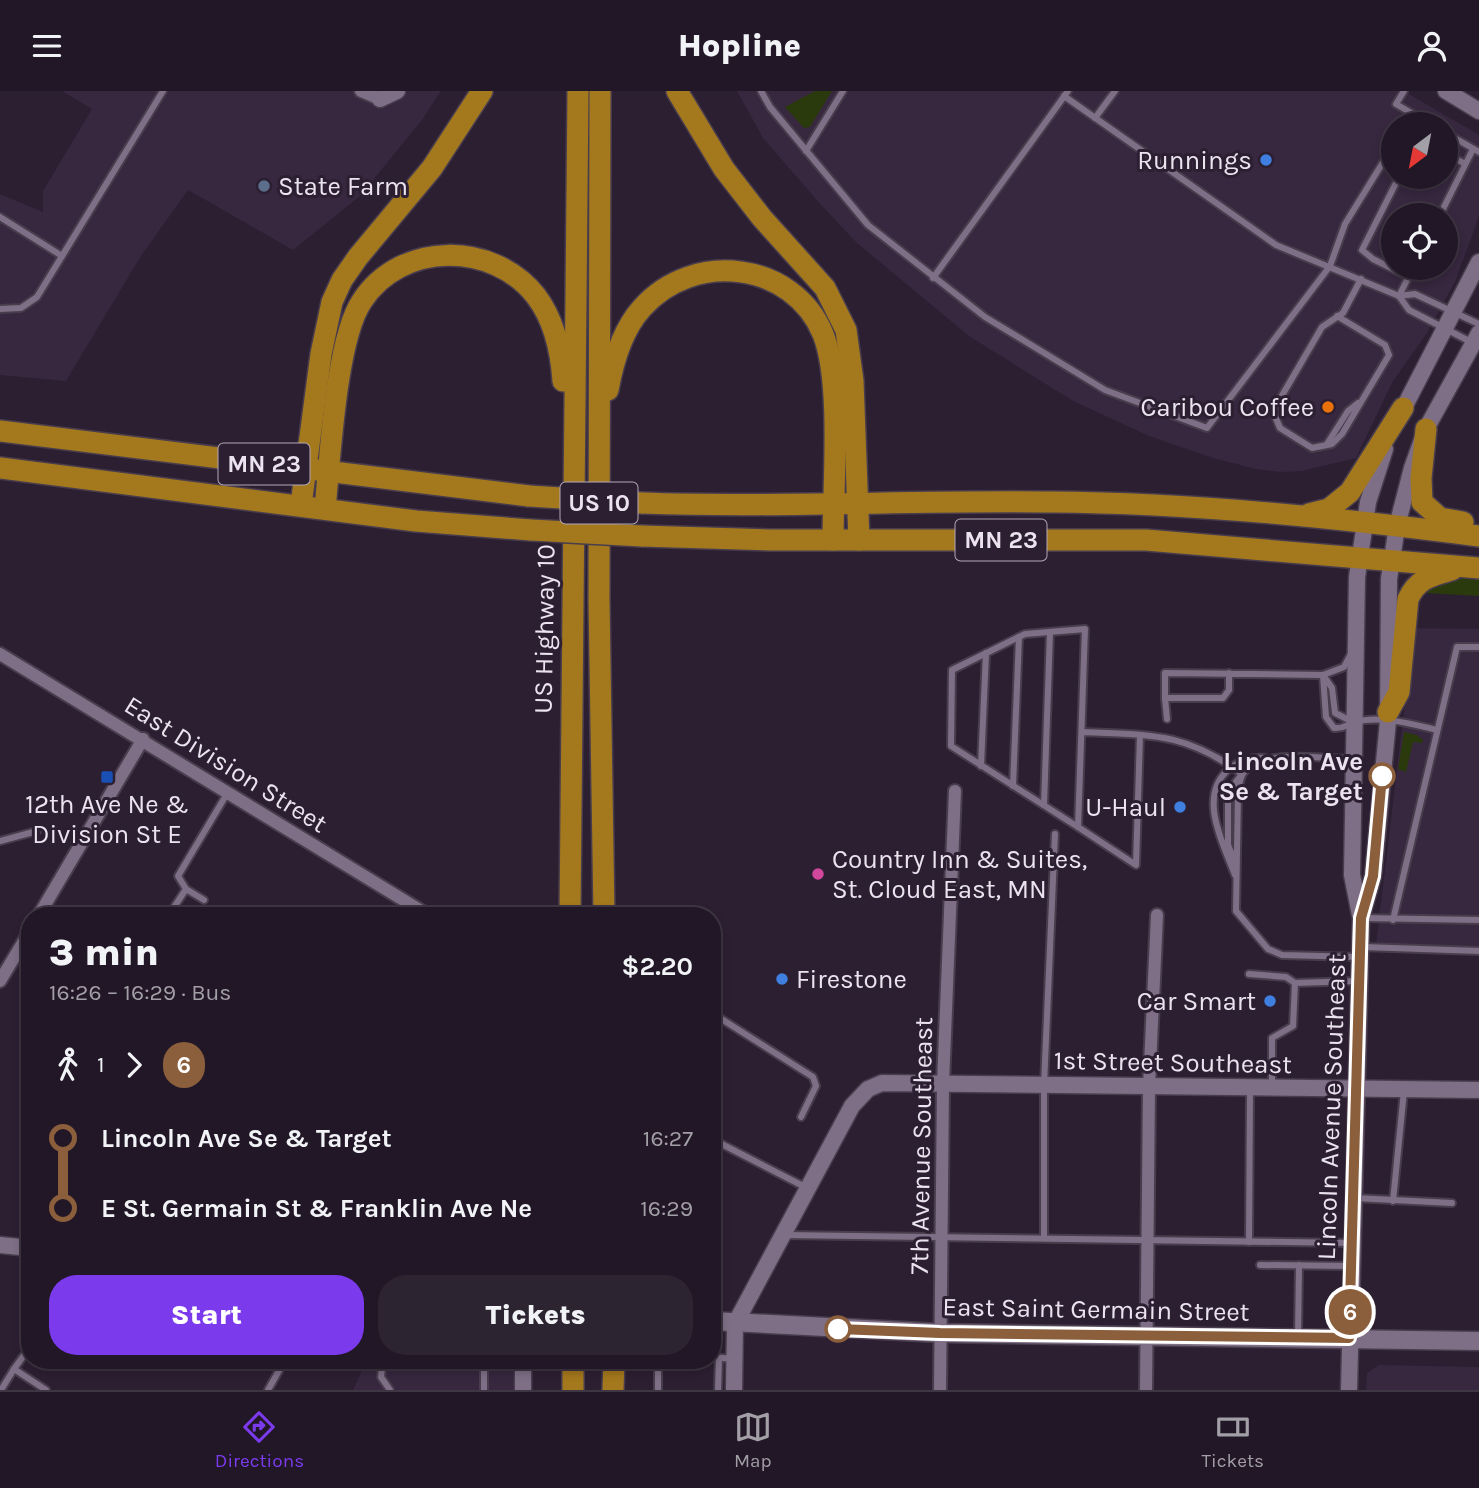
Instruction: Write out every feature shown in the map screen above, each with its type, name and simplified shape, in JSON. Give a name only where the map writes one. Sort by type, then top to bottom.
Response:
[{"type":"highway","points":[[301,505],[327,324],[342,280],[432,168],[482,91]]},
{"type":"highway","name":"US Highway 10","points":[[570,907],[578,91]]},
{"type":"highway","name":"US Highway 10","points":[[600,91],[599,479],[604,907]]},
{"type":"highway","points":[[677,91],[724,169],[762,218],[825,288],[846,330],[853,381],[859,540]]},
{"type":"highway","points":[[325,509],[346,339],[360,303],[376,284],[416,260],[444,255],[471,257],[500,267],[526,285],[537,297],[553,327],[562,364],[573,509]]},
{"type":"highway","points":[[599,479],[611,375],[623,340],[640,309],[678,280],[708,271],[737,270],[765,278],[795,296],[805,306],[823,335],[828,353],[832,397],[833,540]]},
{"type":"highway","points":[[1283,516],[1319,513],[1341,502],[1403,408]]},
{"type":"highway","points":[[1426,429],[1421,478],[1422,502],[1440,518],[1479,524]]},
{"type":"highway","name":"MN 23","points":[[0,431],[528,496],[642,503],[833,505],[1050,502],[1146,505],[1397,526],[1479,536]]},
{"type":"highway","name":"MN 23","points":[[0,468],[416,521],[531,530],[642,536],[833,540],[1146,540],[1471,568]]},
{"type":"highway","points":[[1388,716],[1399,692],[1404,618],[1415,585],[1422,579],[1471,568]]},
{"type":"highway","points":[[573,1369],[573,1390]]},
{"type":"highway","points":[[613,1390],[614,1369]]},
{"type":"main road","name":"East Saint Germain Street","points":[[721,1322],[940,1333],[1479,1341]]},
{"type":"street","points":[[361,91],[380,99],[397,91]]},
{"type":"street","points":[[1446,91],[1479,111]]},
{"type":"street","name":"Lincoln Avenue Southeast","points":[[1361,918],[1352,875],[1356,647],[1364,523],[1376,473],[1403,408],[1455,313],[1479,262]]},
{"type":"street","name":"Lincoln Avenue Southeast","points":[[1349,1390],[1359,952],[1361,918],[1373,876],[1388,716],[1391,559],[1412,468],[1426,429],[1476,338]]},
{"type":"street","name":"East Division Street","points":[[0,654],[144,739],[415,907]]},
{"type":"street","points":[[44,907],[144,739]]},
{"type":"street","name":"7th Avenue Southeast","points":[[940,1390],[943,1083],[954,791]]},
{"type":"street","points":[[1146,1390],[1149,1087],[1157,915]]},
{"type":"street","points":[[0,981],[21,946]]},
{"type":"street","name":"1st Street Southeast","points":[[807,1188],[852,1106],[868,1089],[893,1082],[1479,1090]]},
{"type":"street","points":[[734,1390],[722,1358],[735,1324],[807,1188]]},
{"type":"street","points":[[1,1247],[21,1248]]},
{"type":"street","points":[[523,1369],[523,1390]]},
{"type":"lane","points":[[0,309],[21,308],[37,297],[163,91]]},
{"type":"lane","points":[[761,91],[770,107],[861,217],[933,278],[1014,337],[1105,390],[1207,428],[1330,265],[1345,224],[1381,166]]},
{"type":"lane","points":[[806,151],[843,91]]},
{"type":"lane","points":[[1095,118],[1115,91]]},
{"type":"lane","points":[[1404,91],[1396,104],[1410,112]]},
{"type":"lane","points":[[933,278],[1066,94],[1095,118],[1276,245],[1330,265],[1399,296],[1409,310],[1476,338]]},
{"type":"lane","points":[[1446,203],[1465,164],[1476,151],[1458,140]]},
{"type":"lane","points":[[1458,160],[1465,164]]},
{"type":"lane","points":[[1381,213],[1362,250],[1381,263]]},
{"type":"lane","points":[[0,217],[62,255]]},
{"type":"lane","points":[[1337,316],[1388,348],[1389,355],[1342,434],[1326,446],[1312,448],[1285,432],[1277,423],[1273,411],[1326,322],[1347,308],[1361,279]]},
{"type":"lane","points":[[1399,296],[1407,280]]},
{"type":"lane","points":[[1399,296],[1415,294],[1479,324]]},
{"type":"lane","points":[[1078,827],[1086,629],[1019,637],[952,670],[951,746],[1136,865],[1140,734]]},
{"type":"lane","points":[[1044,805],[1050,632]]},
{"type":"lane","points":[[1013,786],[1019,637]]},
{"type":"lane","points":[[1167,719],[1165,673],[1323,675],[1344,667],[1356,647]]},
{"type":"lane","points":[[1393,920],[1457,647],[1479,647]]},
{"type":"lane","points":[[981,766],[986,653]]},
{"type":"lane","points":[[1166,698],[1223,698],[1229,689],[1229,673]]},
{"type":"lane","points":[[1323,675],[1329,724],[1342,729],[1355,722],[1388,716],[1437,730]]},
{"type":"lane","points":[[1323,675],[1332,688],[1335,713],[1355,722]]},
{"type":"lane","points":[[1082,732],[1165,736],[1216,754],[1242,774]]},
{"type":"lane","points":[[1237,880],[1214,822],[1217,781],[1232,767],[1253,757],[1354,759]]},
{"type":"lane","points":[[1267,758],[1251,765],[1242,774],[1238,792],[1236,911],[1268,949],[1282,955],[1479,951]]},
{"type":"lane","points":[[204,900],[186,889],[178,876],[229,792]]},
{"type":"lane","points":[[0,841],[37,831]]},
{"type":"lane","points":[[1044,1238],[1044,1085],[1055,834]]},
{"type":"lane","points":[[174,907],[186,889]]},
{"type":"lane","points":[[1361,918],[1479,920]]},
{"type":"lane","points":[[1249,974],[1286,977],[1295,983],[1358,981]]},
{"type":"lane","points":[[1272,1087],[1272,1038],[1293,1025],[1295,983]]},
{"type":"lane","points":[[721,1019],[813,1077],[816,1086],[800,1117]]},
{"type":"lane","points":[[1249,1242],[1250,1087]]},
{"type":"lane","points":[[1393,1201],[1404,1088]]},
{"type":"lane","points":[[721,1144],[807,1188]]},
{"type":"lane","points":[[1353,1198],[1452,1203]]},
{"type":"lane","points":[[781,1235],[941,1235],[1352,1243]]},
{"type":"lane","points":[[1260,1265],[1351,1266]]},
{"type":"lane","points":[[1298,1338],[1299,1265]]},
{"type":"lane","points":[[1,1390],[21,1359]]},
{"type":"lane","points":[[14,1369],[46,1390]]},
{"type":"lane","points":[[268,1390],[280,1369]]},
{"type":"lane","points":[[382,1369],[381,1377],[386,1389]]},
{"type":"lane","points":[[484,1369],[484,1390]]},
{"type":"lane","points":[[658,1369],[658,1390]]},
{"type":"lane","points":[[718,1390],[721,1369]]},
{"type":"shaded area","points":[[62,91],[441,91],[422,120],[360,196],[293,250],[188,190],[141,256],[66,381],[0,375],[0,194],[43,212],[43,191],[92,109]]},
{"type":"shaded area","points":[[737,91],[1404,91],[1440,112],[1381,112],[1381,189],[1458,189],[1458,123],[1479,135],[1479,216],[1458,274],[1458,203],[1381,203],[1381,280],[1456,280],[1427,333],[1393,381],[1356,458],[1302,471],[1256,469],[1213,458],[1149,436],[1073,401],[969,336],[857,243],[763,138]]},
{"type":"shaded area","points":[[1414,628],[1479,629],[1479,949],[1376,944]]},
{"type":"shaded area","points":[[1379,1365],[1479,1367],[1479,1390],[1366,1390],[1367,1373]]},
{"type":"shaded area","points":[[363,1369],[513,1369],[514,1390],[353,1390]]},
{"type":"green space","points":[[815,91],[832,91],[810,127],[804,128],[785,107]]},
{"type":"green space","points":[[1451,577],[1479,579],[1479,596],[1424,593],[1424,587]]},
{"type":"green space","points":[[1404,732],[1417,735],[1423,740],[1422,743],[1413,742],[1406,772],[1398,769]]},
{"type":"bus line","name":"6","points":[[838,1329],[940,1333],[1349,1338],[1361,918],[1373,876],[1382,776]]},
{"type":"place","name":"Runnings","points":[[1266,160]]},
{"type":"place","name":"State Farm","points":[[264,186]]},
{"type":"place","name":"Caribou Coffee","points":[[1328,407]]},
{"type":"place","name":"Lincoln Ave Se & Target","points":[[1382,776]]},
{"type":"place","name":"12th Ave Ne & Division St E","points":[[107,777]]},
{"type":"place","name":"U-Haul","points":[[1180,807]]},
{"type":"place","name":"Country Inn & Suites, St. Cloud East, MN","points":[[818,874]]},
{"type":"place","name":"Firestone","points":[[782,979]]},
{"type":"place","name":"Car Smart","points":[[1270,1001]]}]
